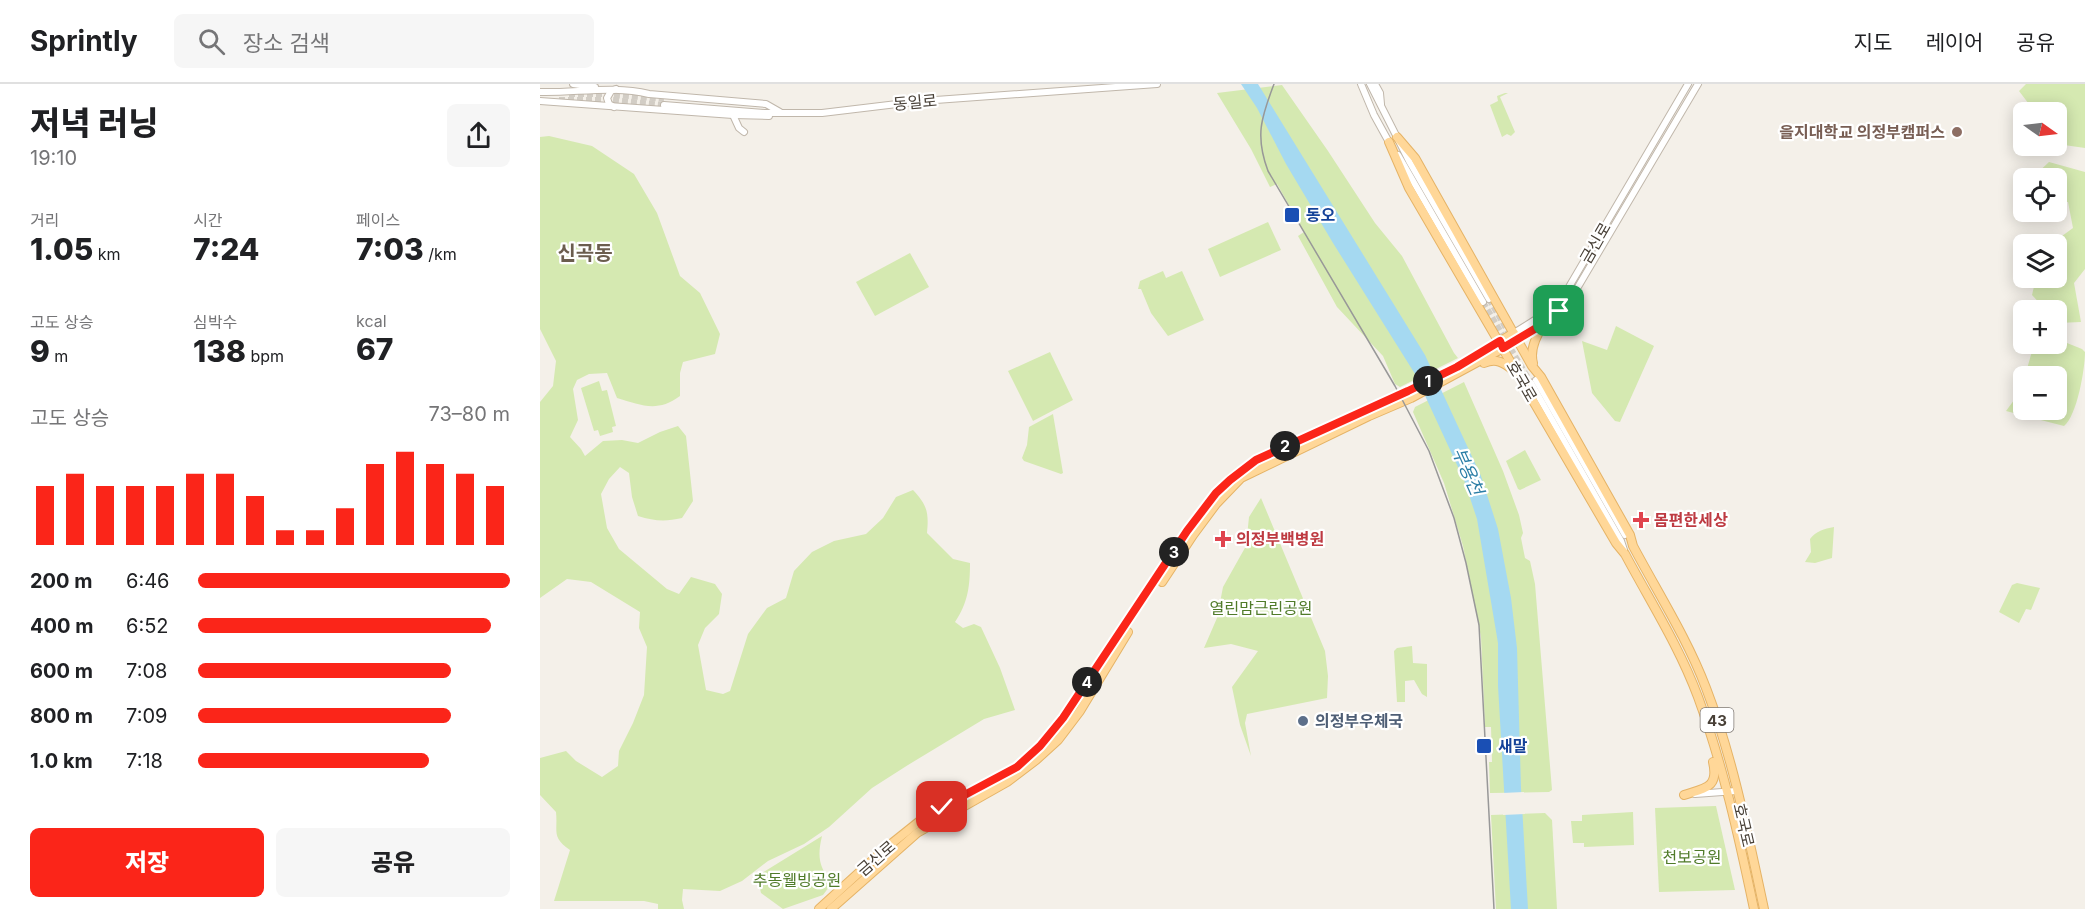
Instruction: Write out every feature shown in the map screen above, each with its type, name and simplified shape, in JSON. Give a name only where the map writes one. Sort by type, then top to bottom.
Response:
[{"type":"main road","name":"호국로","points":[[1393,140],[1409,188],[1486,300],[1516,336],[1532,366],[1534,379],[1616,543],[1625,554],[1667,628],[1697,696],[1732,792],[1764,909]]},
{"type":"main road","name":"호국로","points":[[1393,140],[1414,158],[1486,300],[1501,345],[1518,374],[1534,379],[1630,535],[1633,546],[1682,634],[1713,707],[1754,909]]},
{"type":"main road","points":[[1534,379],[1532,354],[1538,333],[1545,322]]},
{"type":"main road","name":"금신로","points":[[1459,370],[1516,336]]},
{"type":"main road","name":"금신로","points":[[1459,370],[1469,368],[1501,345]]},
{"type":"main road","points":[[1469,368],[1496,360],[1518,374]]},
{"type":"main road","points":[[1410,395],[1459,370]]},
{"type":"main road","name":"금신로","points":[[819,909],[886,848],[921,820],[1017,767],[1040,746],[1063,718],[1187,531],[1212,498],[1230,480],[1256,460],[1410,395]]},
{"type":"main road","name":"금신로","points":[[831,909],[917,833],[1007,782],[1058,740],[1080,711],[1110,659],[1193,535],[1219,500],[1241,477],[1410,395]]},
{"type":"main road","points":[[1684,795],[1710,785],[1715,779],[1707,726]]},
{"type":"street","points":[[540,101],[733,116],[775,116],[781,112],[766,104],[573,84]]},
{"type":"street","name":"동일로","points":[[664,102],[765,107],[781,112],[822,113],[908,102],[1157,84]]},
{"type":"street","name":"호국로","points":[[1360,84],[1374,115],[1393,140]]},
{"type":"street","name":"호국로","points":[[1370,84],[1382,108],[1393,140]]},
{"type":"street","points":[[1375,84],[1380,93],[1382,108]]},
{"type":"street","name":"금신로","points":[[1516,336],[1566,292],[1688,84]]},
{"type":"street","name":"금신로","points":[[1516,336],[1545,322],[1573,296],[1698,84]]},
{"type":"street","points":[[540,92],[616,89]]},
{"type":"street","points":[[615,107],[607,99],[611,91],[616,89]]},
{"type":"street","points":[[733,116],[739,128],[744,132],[743,126],[750,116]]},
{"type":"street","points":[[1684,795],[1732,792]]},
{"type":"green space","points":[[2026,84],[2085,84],[2085,148],[2067,145],[2067,102],[2027,102],[2019,91]]},
{"type":"green space","points":[[1282,85],[1375,223],[1402,256],[1458,358],[1400,387],[1395,384],[1383,356],[1337,307],[1298,236],[1304,232],[1277,184],[1270,187],[1251,149],[1217,93]]},
{"type":"green space","points":[[1508,93],[1500,97],[1515,132],[1511,136],[1507,134],[1502,137],[1490,105],[1498,101],[1497,96]]},
{"type":"green space","points":[[549,136],[592,146],[634,174],[657,213],[680,276],[700,293],[720,334],[715,354],[683,362],[680,373],[680,396],[664,404],[649,406],[617,398],[607,373],[589,374],[577,380],[573,389],[578,420],[570,437],[585,456],[603,441],[622,440],[638,443],[678,426],[686,436],[693,501],[682,518],[660,520],[638,516],[632,497],[629,473],[620,467],[609,479],[601,494],[607,528],[619,549],[667,589],[679,594],[691,577],[715,584],[722,594],[719,614],[705,628],[698,645],[706,690],[723,694],[730,691],[748,634],[767,608],[786,598],[794,571],[812,552],[834,541],[866,534],[883,518],[896,497],[913,490],[926,509],[927,533],[953,559],[970,563],[967,594],[963,608],[955,622],[963,628],[974,624],[981,627],[1000,668],[1015,710],[984,719],[908,765],[872,788],[829,827],[804,844],[768,861],[742,881],[720,891],[683,889],[684,909],[658,909],[658,904],[644,901],[554,901],[570,850],[558,838],[556,812],[540,795],[540,758],[566,751],[576,761],[602,777],[618,766],[619,751],[644,695],[647,647],[639,628],[640,612],[591,582],[567,579],[540,598],[540,402],[553,386],[556,361],[540,329],[540,137]]},
{"type":"green space","points":[[2049,162],[2085,172],[2085,269],[2074,283],[2081,322],[2067,323],[2067,300],[2037,300],[2032,295],[2034,288],[2067,288],[2067,234],[2065,234],[2073,228],[2067,202],[2067,168],[2043,168]]},
{"type":"green space","points":[[1268,222],[1281,250],[1220,277],[1208,249]]},
{"type":"green space","points":[[910,253],[929,287],[875,316],[856,282]]},
{"type":"green space","points":[[1163,271],[1166,278],[1182,271],[1204,320],[1168,336],[1151,313],[1141,289],[1138,289],[1140,281]]},
{"type":"green space","points":[[1616,326],[1654,346],[1620,422],[1615,421],[1592,393],[1582,341],[1607,350]]},
{"type":"green space","points":[[2067,343],[2085,352],[2079,392],[2073,413],[2064,426],[2041,420],[2067,420],[2067,366],[2028,366],[2031,354],[2067,354]]},
{"type":"green space","points":[[1050,352],[1073,400],[1033,421],[1008,371]]},
{"type":"green space","points":[[599,381],[602,391],[607,390],[616,426],[612,427],[613,432],[600,436],[598,430],[594,431],[581,388]]},
{"type":"green space","points":[[1464,382],[1503,471],[1519,515],[1525,558],[1530,561],[1535,584],[1552,790],[1549,792],[1490,793],[1491,727],[1485,727],[1481,637],[1463,546],[1444,483],[1413,412],[1415,407]]},
{"type":"green space","points":[[2013,402],[2013,413],[2006,411]]},
{"type":"green space","points":[[1053,414],[1063,473],[1061,474],[1024,461],[1022,458],[1027,445],[1029,427]]},
{"type":"green space","points":[[1525,450],[1541,480],[1520,490],[1506,461]]},
{"type":"green space","name":"열린맘근린공원","points":[[1261,498],[1325,651],[1328,676],[1327,698],[1247,714],[1245,723],[1251,756],[1240,725],[1232,687],[1258,651],[1231,644],[1204,648],[1217,618],[1223,587],[1246,546],[1249,517]]},
{"type":"green space","points":[[1834,527],[1832,558],[1815,563],[1805,562],[1811,552],[1810,539],[1820,531]]},
{"type":"green space","points":[[2017,583],[2040,588],[2031,610],[2026,609],[2019,623],[1999,612],[2012,585]]},
{"type":"green space","points":[[1412,646],[1413,663],[1427,664],[1427,697],[1422,694],[1414,680],[1405,681],[1405,702],[1397,702],[1394,651],[1397,648]]},
{"type":"green space","name":"천보공원","points":[[1716,806],[1735,890],[1659,892],[1655,808]]},
{"type":"green space","points":[[1633,812],[1634,845],[1584,847],[1584,843],[1573,843],[1571,821],[1582,821],[1582,815]]},
{"type":"green space","points":[[1545,813],[1552,820],[1557,909],[1496,909],[1491,815]]},
{"type":"green space","name":"추동웰빙공원","points":[[822,836],[820,861],[832,883],[823,895],[783,909],[761,893],[757,876]]},
{"type":"water","name":"부용천","points":[[1241,84],[1258,84],[1425,355],[1481,476],[1498,529],[1511,598],[1517,648],[1521,788],[1528,909],[1511,909],[1498,686],[1498,643],[1477,519],[1464,480],[1415,374],[1333,243],[1286,164],[1257,108]]},
{"type":"pier","points":[[1524,792],[1525,814],[1503,815],[1502,793]]},
{"type":"tunnel","points":[[569,94],[664,99]]},
{"type":"tunnel","points":[[559,100],[612,100],[664,105]]},
{"type":"tunnel","points":[[1489,299],[1510,335]]},
{"type":"tunnel","points":[[1483,302],[1531,383]]},
{"type":"tram line","points":[[1274,84],[1261,127],[1262,147],[1268,171],[1395,386],[1429,451],[1454,518],[1479,625],[1494,909]]},
{"type":"place","name":"을지대학교 의정부캠퍼스","points":[[1957,132]]},
{"type":"place","name":"동오","points":[[1292,215]]},
{"type":"place","name":"몸편한세상","points":[[1641,520]]},
{"type":"place","name":"의정부백병원","points":[[1223,539]]},
{"type":"place","name":"의정부우체국","points":[[1303,721]]},
{"type":"place","name":"새말","points":[[1484,746]]},
{"type":"district","name":"신곡동","points":[[585,253]]},
{"type":"route","points":[[942,807],[1017,767],[1040,746],[1063,718],[1187,531],[1216,493],[1230,480],[1256,460],[1408,391],[1457,367],[1500,341],[1503,348],[1552,318],[1559,311]]}]
